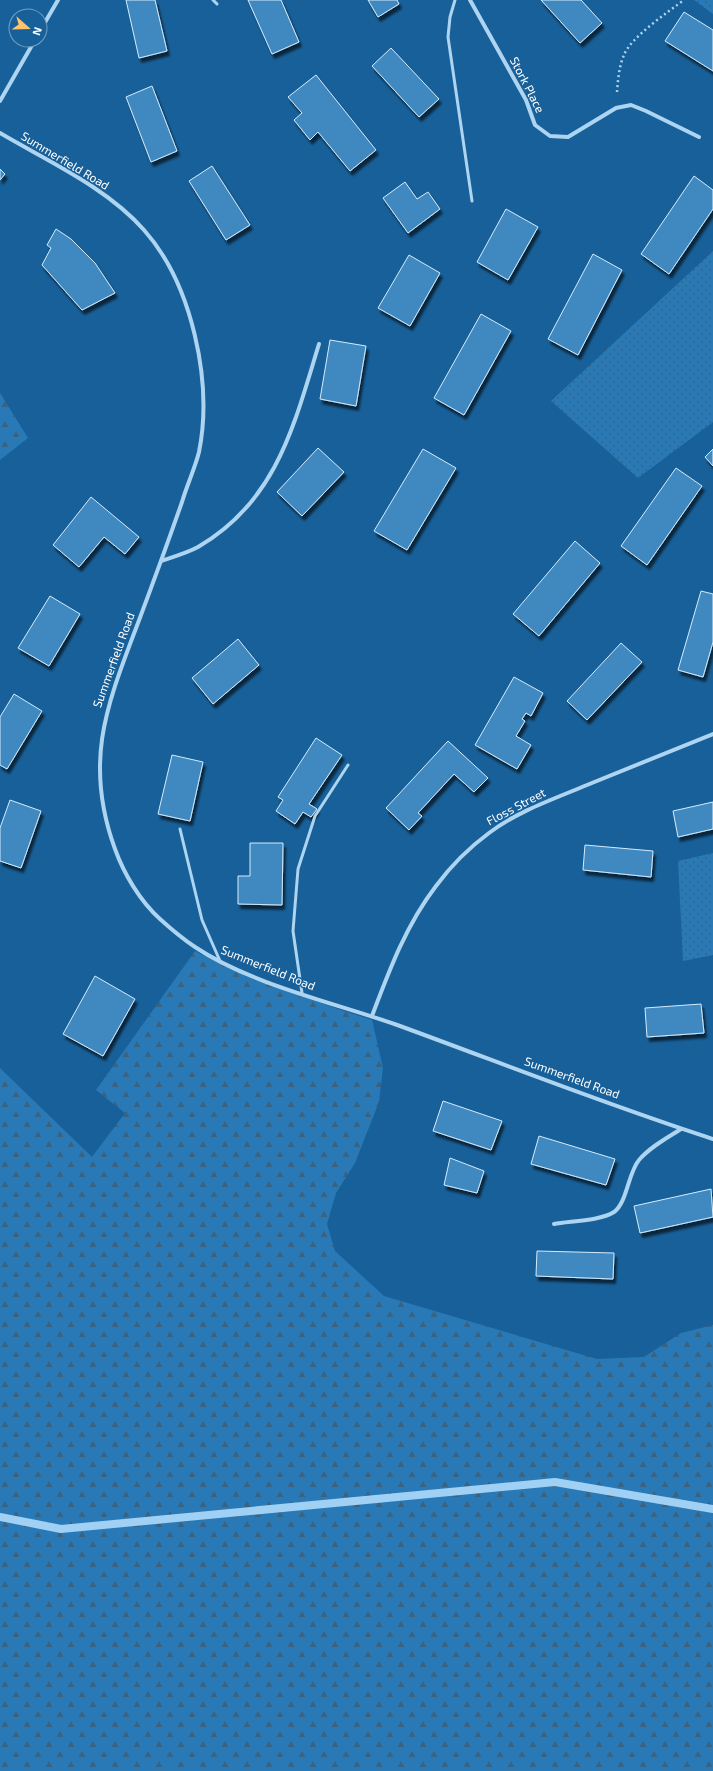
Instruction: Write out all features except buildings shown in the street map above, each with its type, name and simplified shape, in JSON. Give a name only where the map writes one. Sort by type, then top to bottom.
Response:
[{"type":"street","points":[[48,17],[58,0]]},
{"type":"street","name":"Stork Place","points":[[470,0],[526,100],[535,125],[550,136],[568,137],[616,108],[630,106],[636,107],[699,137]]},
{"type":"street","points":[[0,101],[30,48]]},
{"type":"street","name":"Summerfield Road","points":[[0,133],[88,185],[114,203],[144,230],[173,274],[195,336],[202,374],[203,415],[198,453],[161,561],[114,685],[104,719],[100,750],[101,792],[106,825],[122,867],[139,892],[157,916],[194,947],[220,961],[252,975],[372,1016],[681,1129],[713,1139]]},
{"type":"street","points":[[161,561],[197,547],[230,525],[250,505],[272,474],[288,440],[319,344]]},
{"type":"street","name":"Floss Street","points":[[372,1016],[392,963],[419,910],[436,886],[453,866],[489,833],[517,816],[555,798],[713,734]]},
{"type":"street","points":[[554,1224],[603,1216],[615,1212],[621,1203],[638,1161],[650,1150],[681,1129]]},
{"type":"lane","points":[[213,0],[217,4]]},
{"type":"lane","points":[[455,0],[450,17],[448,37],[472,200]]},
{"type":"lane","points":[[302,993],[293,931],[298,869],[315,816],[348,765]]},
{"type":"lane","points":[[180,829],[202,920],[220,961]]},
{"type":"path","points":[[616,108],[619,72],[624,54],[638,36],[684,0]]},
{"type":"green space","points":[[694,0],[713,0],[713,14]]},
{"type":"green space","points":[[713,251],[713,422],[638,478],[551,401]]},
{"type":"green space","points":[[0,393],[28,438],[0,460]]},
{"type":"green space","points":[[713,853],[713,955],[683,961],[678,861]]},
{"type":"green space","points":[[195,951],[260,980],[304,997],[372,1020],[383,1068],[379,1102],[355,1163],[336,1193],[327,1224],[335,1251],[384,1296],[597,1359],[644,1357],[681,1333],[713,1325],[713,1771],[0,1771],[0,1068],[92,1157],[125,1113],[96,1090]]},
{"type":"waterway","points":[[0,1517],[61,1529],[555,1482],[713,1509]]}]
